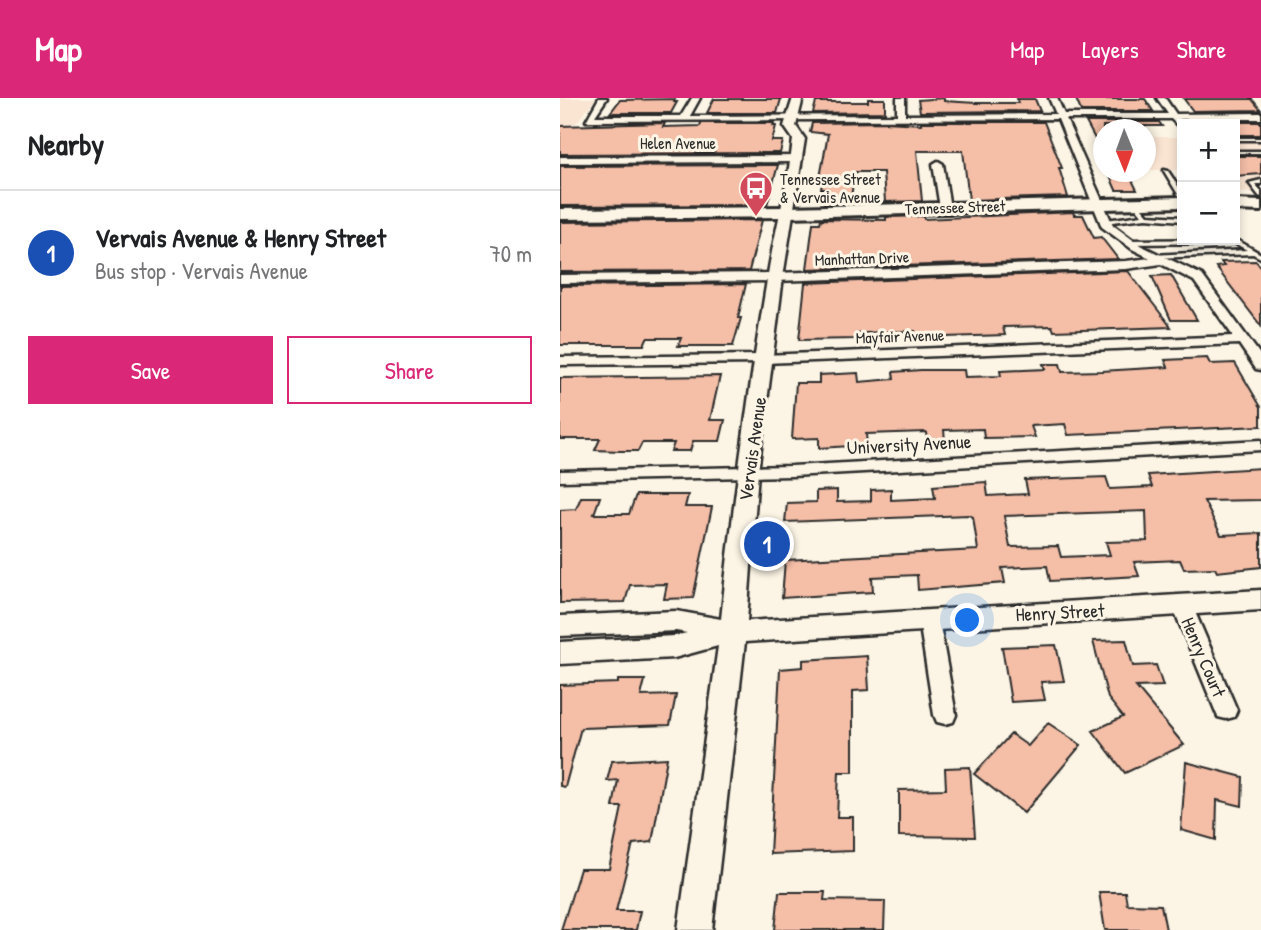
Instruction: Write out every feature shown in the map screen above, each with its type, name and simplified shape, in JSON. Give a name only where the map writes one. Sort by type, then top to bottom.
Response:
[{"type":"main road","points":[[1240,198],[1261,197]]},
{"type":"main road","name":"Tennessee Street","points":[[560,214],[788,212],[1177,202]]},
{"type":"main road","points":[[1240,205],[1261,206]]},
{"type":"street","points":[[603,98],[589,119],[1261,116]]},
{"type":"street","points":[[683,120],[696,98]]},
{"type":"street","name":"Vervais Avenue","points":[[695,930],[733,632],[747,472],[775,277],[800,139],[790,126],[798,98]]},
{"type":"street","points":[[901,98],[901,118]]},
{"type":"street","points":[[1053,98],[1106,222],[1127,242],[1198,278],[1261,366]]},
{"type":"street","points":[[1161,98],[1177,122]]},
{"type":"street","name":"Helen Avenue","points":[[560,160],[797,159]]},
{"type":"street","points":[[938,164],[945,208]]},
{"type":"street","name":"Manhattan Drive","points":[[560,279],[775,277],[1126,265],[1160,258]]},
{"type":"street","name":"Mayfair Avenue","points":[[560,362],[764,359],[1242,340]]},
{"type":"street","name":"University Avenue","points":[[560,476],[747,472],[1261,446]]},
{"type":"street","name":"Henry Street","points":[[560,653],[674,647],[733,632],[1261,600]]},
{"type":"street","name":"Henry Court","points":[[1182,604],[1226,710]]},
{"type":"street","points":[[929,620],[944,715]]},
{"type":"street","name":"Henry Street","points":[[560,626],[676,621],[733,632]]},
{"type":"lane","points":[[1240,139],[1261,139]]},
{"type":"lane","points":[[1240,152],[1261,152]]},
{"type":"lane","points":[[1166,171],[1177,184]]},
{"type":"lane","points":[[1261,183],[1252,183],[1261,197]]},
{"type":"lane","points":[[1135,202],[1146,216]]},
{"type":"lane","points":[[1106,222],[1146,216],[1177,219]]},
{"type":"lane","points":[[1127,242],[1235,241],[1261,256]]},
{"type":"lane","points":[[1160,258],[1261,251]]},
{"type":"shaded area","points":[[560,98],[596,98],[576,123],[566,125],[560,131]]},
{"type":"shaded area","points":[[1156,137],[1177,137],[1177,170],[1156,170]]},
{"type":"shaded area","points":[[1240,137],[1261,137],[1261,192],[1240,193]]},
{"type":"building","points":[[944,98],[944,101],[976,103],[1018,103],[1017,99],[1035,99],[1040,111],[920,112],[918,100]]},
{"type":"building","points":[[675,99],[674,102],[677,102],[671,113],[610,113],[620,100]]},
{"type":"building","points":[[714,99],[781,99],[777,113],[707,113]]},
{"type":"building","points":[[868,99],[885,99],[885,112],[813,113],[816,102],[868,102]]},
{"type":"building","points":[[1076,99],[1145,99],[1153,111],[1081,111]]},
{"type":"building","points":[[1184,99],[1252,99],[1261,110],[1193,111]]},
{"type":"building","points":[[1044,122],[1062,168],[1059,168],[1068,197],[969,200],[963,151],[917,151],[922,201],[885,202],[883,172],[855,172],[850,203],[824,203],[827,189],[821,189],[822,183],[819,183],[828,134],[810,132],[812,123]]},
{"type":"building","points":[[1086,122],[1093,122],[1093,135]]},
{"type":"building","points":[[1240,122],[1261,122],[1261,135],[1240,135]]},
{"type":"building","points":[[665,123],[663,127],[700,126],[701,123],[774,123],[773,126],[776,126],[772,141],[783,141],[780,153],[560,154],[560,126]]},
{"type":"building","points":[[1240,156],[1261,156],[1261,174],[1240,176]]},
{"type":"building","points":[[778,165],[767,205],[560,206],[560,166]]},
{"type":"building","points":[[1112,182],[1133,182],[1137,190],[1116,190]]},
{"type":"building","points":[[1073,212],[1074,215],[1083,215],[1094,238],[1101,237],[1118,259],[807,269],[813,223],[820,223],[821,219],[886,220],[886,217],[924,216],[924,219]]},
{"type":"building","points":[[762,220],[749,271],[560,272],[560,222]]},
{"type":"building","points":[[1256,261],[1261,267],[1261,326],[1216,267],[1224,266],[1221,262]]},
{"type":"building","points":[[1128,271],[1171,327],[1054,331],[1052,326],[1003,327],[1005,335],[916,338],[915,331],[856,334],[857,339],[799,340],[805,283]]},
{"type":"building","points":[[1171,275],[1197,320],[1171,320],[1152,276]]},
{"type":"building","points":[[746,284],[733,346],[678,346],[681,338],[647,338],[644,345],[560,345],[560,286]]},
{"type":"building","points":[[1207,358],[1210,364],[1235,363],[1261,407],[1261,426],[1068,435],[1065,424],[1031,426],[1035,437],[984,438],[983,429],[944,430],[945,440],[927,440],[926,432],[866,434],[867,445],[819,448],[819,438],[792,439],[796,383],[819,383],[819,375],[858,373],[859,382],[894,379],[893,372],[921,370],[964,370],[965,377],[1001,376],[1000,371],[1045,369],[1043,364],[1060,364],[1062,372],[1101,371],[1168,367],[1165,360]]},
{"type":"building","points":[[720,376],[710,420],[725,420],[720,441],[693,441],[690,451],[671,451],[674,443],[642,443],[638,451],[620,451],[595,450],[600,439],[560,439],[560,378]]},
{"type":"building","points":[[1261,468],[1261,500],[1204,501],[1221,535],[1261,533],[1261,567],[1217,572],[1215,568],[1184,569],[1180,560],[1134,562],[1139,576],[1050,581],[1047,566],[1002,568],[1005,583],[918,590],[917,575],[872,577],[873,592],[782,598],[785,560],[978,550],[973,517],[969,515],[785,522],[787,503],[816,502],[816,491],[837,490],[837,502],[871,501],[871,490],[891,489],[891,500],[935,498],[933,486],[986,482],[988,496],[1028,494],[1025,480],[1106,477],[1110,489],[1152,487],[1148,475]],"holes":[[[1146,511],[1147,541],[1106,542],[1110,555],[1061,557],[1058,546],[1010,547],[1004,516]]]},
{"type":"building","points":[[636,495],[688,495],[685,507],[712,507],[693,598],[664,599],[667,584],[630,585],[625,602],[560,603],[560,510],[576,509],[581,497],[600,497],[594,514],[629,514]]},
{"type":"building","points":[[1126,640],[1133,666],[1156,665],[1163,686],[1136,687],[1184,745],[1125,773],[1093,731],[1123,717],[1108,698],[1093,641]]},
{"type":"building","points":[[1056,645],[1064,681],[1041,682],[1045,700],[1011,702],[1002,647]]},
{"type":"building","points":[[867,656],[869,690],[853,691],[853,772],[839,772],[837,817],[853,817],[853,851],[770,854],[780,669],[803,667],[803,660]]},
{"type":"building","points":[[618,680],[645,680],[641,696],[676,695],[670,725],[581,728],[565,787],[560,786],[560,685],[618,683]]},
{"type":"building","points":[[1048,723],[1081,745],[1024,813],[974,774],[1011,734],[1028,746]]},
{"type":"building","points":[[667,758],[652,842],[633,844],[616,911],[640,911],[636,930],[561,930],[580,869],[609,869],[622,807],[613,807],[618,780],[607,781],[612,761]]},
{"type":"building","points":[[1186,762],[1243,777],[1242,806],[1217,800],[1216,840],[1181,830]]},
{"type":"building","points":[[970,767],[975,837],[899,836],[899,790],[946,789],[945,768]]},
{"type":"building","points":[[779,892],[825,892],[824,900],[885,901],[884,930],[775,930]]},
{"type":"building","points":[[1099,892],[1125,892],[1127,904],[1161,905],[1166,930],[1105,930]]},
{"type":"place","name":"Tennessee Street & Vervais Avenue","points":[[756,218]]},
{"type":"place","name":"Vervais Avenue & Henry Street","points":[[767,544]]}]
